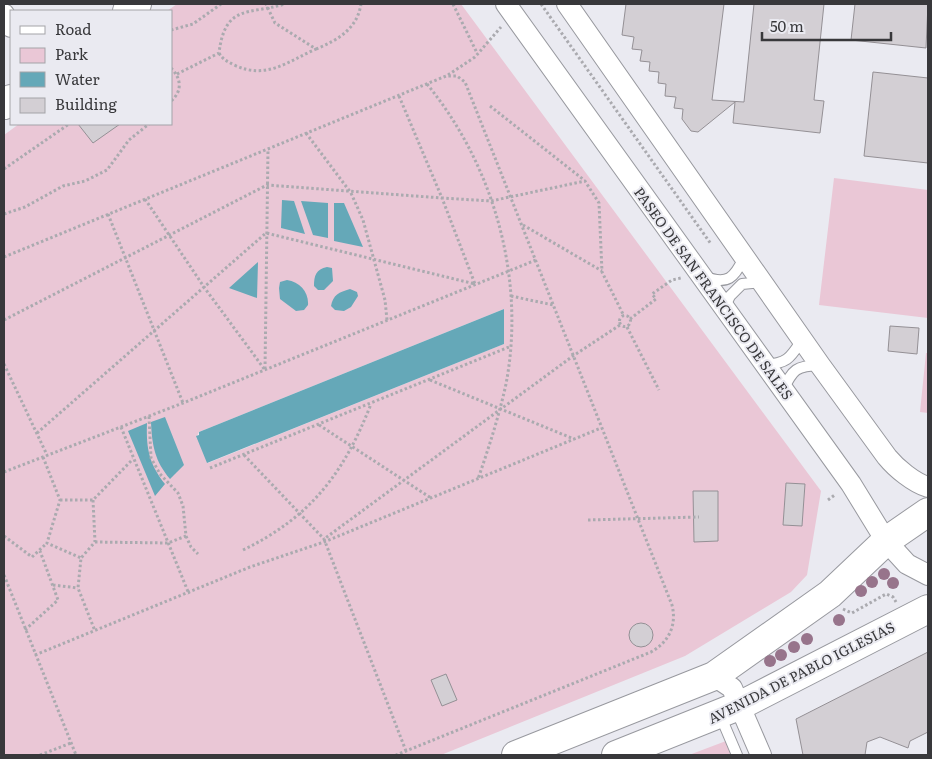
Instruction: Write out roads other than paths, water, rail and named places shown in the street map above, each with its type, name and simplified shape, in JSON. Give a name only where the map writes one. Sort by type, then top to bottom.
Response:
[{"type":"street","points":[[567,4],[744,258],[892,464],[922,485],[928,487]]},
{"type":"street","name":"PASEO DE SAN FRANCISCO DE SALES","points":[[510,10],[851,484],[886,541],[907,564],[928,575]]},
{"type":"street","points":[[4,14],[10,25]]},
{"type":"street","points":[[516,755],[714,676],[830,594],[886,541],[928,512]]},
{"type":"street","name":"AVENIDA DE PABLO IGLESIAS","points":[[616,755],[731,710],[916,614]]},
{"type":"street","points":[[714,676],[732,688],[731,710],[754,749]]},
{"type":"lane","points":[[701,276],[717,281],[728,279],[735,274],[744,258]]},
{"type":"lane","points":[[724,308],[730,296],[742,284],[762,282]]},
{"type":"lane","points":[[765,365],[781,364],[790,359],[802,340]]},
{"type":"lane","points":[[783,390],[792,372],[803,366],[820,365]]},
{"type":"lane","points":[[731,710],[737,755]]},
{"type":"water","points":[[282,200],[294,201],[305,234],[281,228]]},
{"type":"water","points":[[301,201],[328,203],[328,238],[313,235]]},
{"type":"water","points":[[334,203],[344,203],[363,247],[334,241]]},
{"type":"water","points":[[258,262],[257,298],[229,288]]},
{"type":"water","points":[[332,268],[333,281],[324,290],[318,290],[314,286],[315,276],[320,269]]},
{"type":"water","points":[[287,280],[303,288],[308,300],[308,305],[304,310],[296,311],[280,299],[280,282]]},
{"type":"water","points":[[350,289],[357,292],[358,296],[351,307],[344,311],[335,310],[331,306],[335,297]]},
{"type":"water","points":[[504,309],[504,344],[207,463],[196,436],[199,435],[199,432]]},
{"type":"water","points":[[165,417],[184,465],[170,479],[158,459],[153,446],[151,431],[151,422]]},
{"type":"water","points":[[147,423],[147,440],[152,463],[165,484],[155,496],[128,431]]}]
